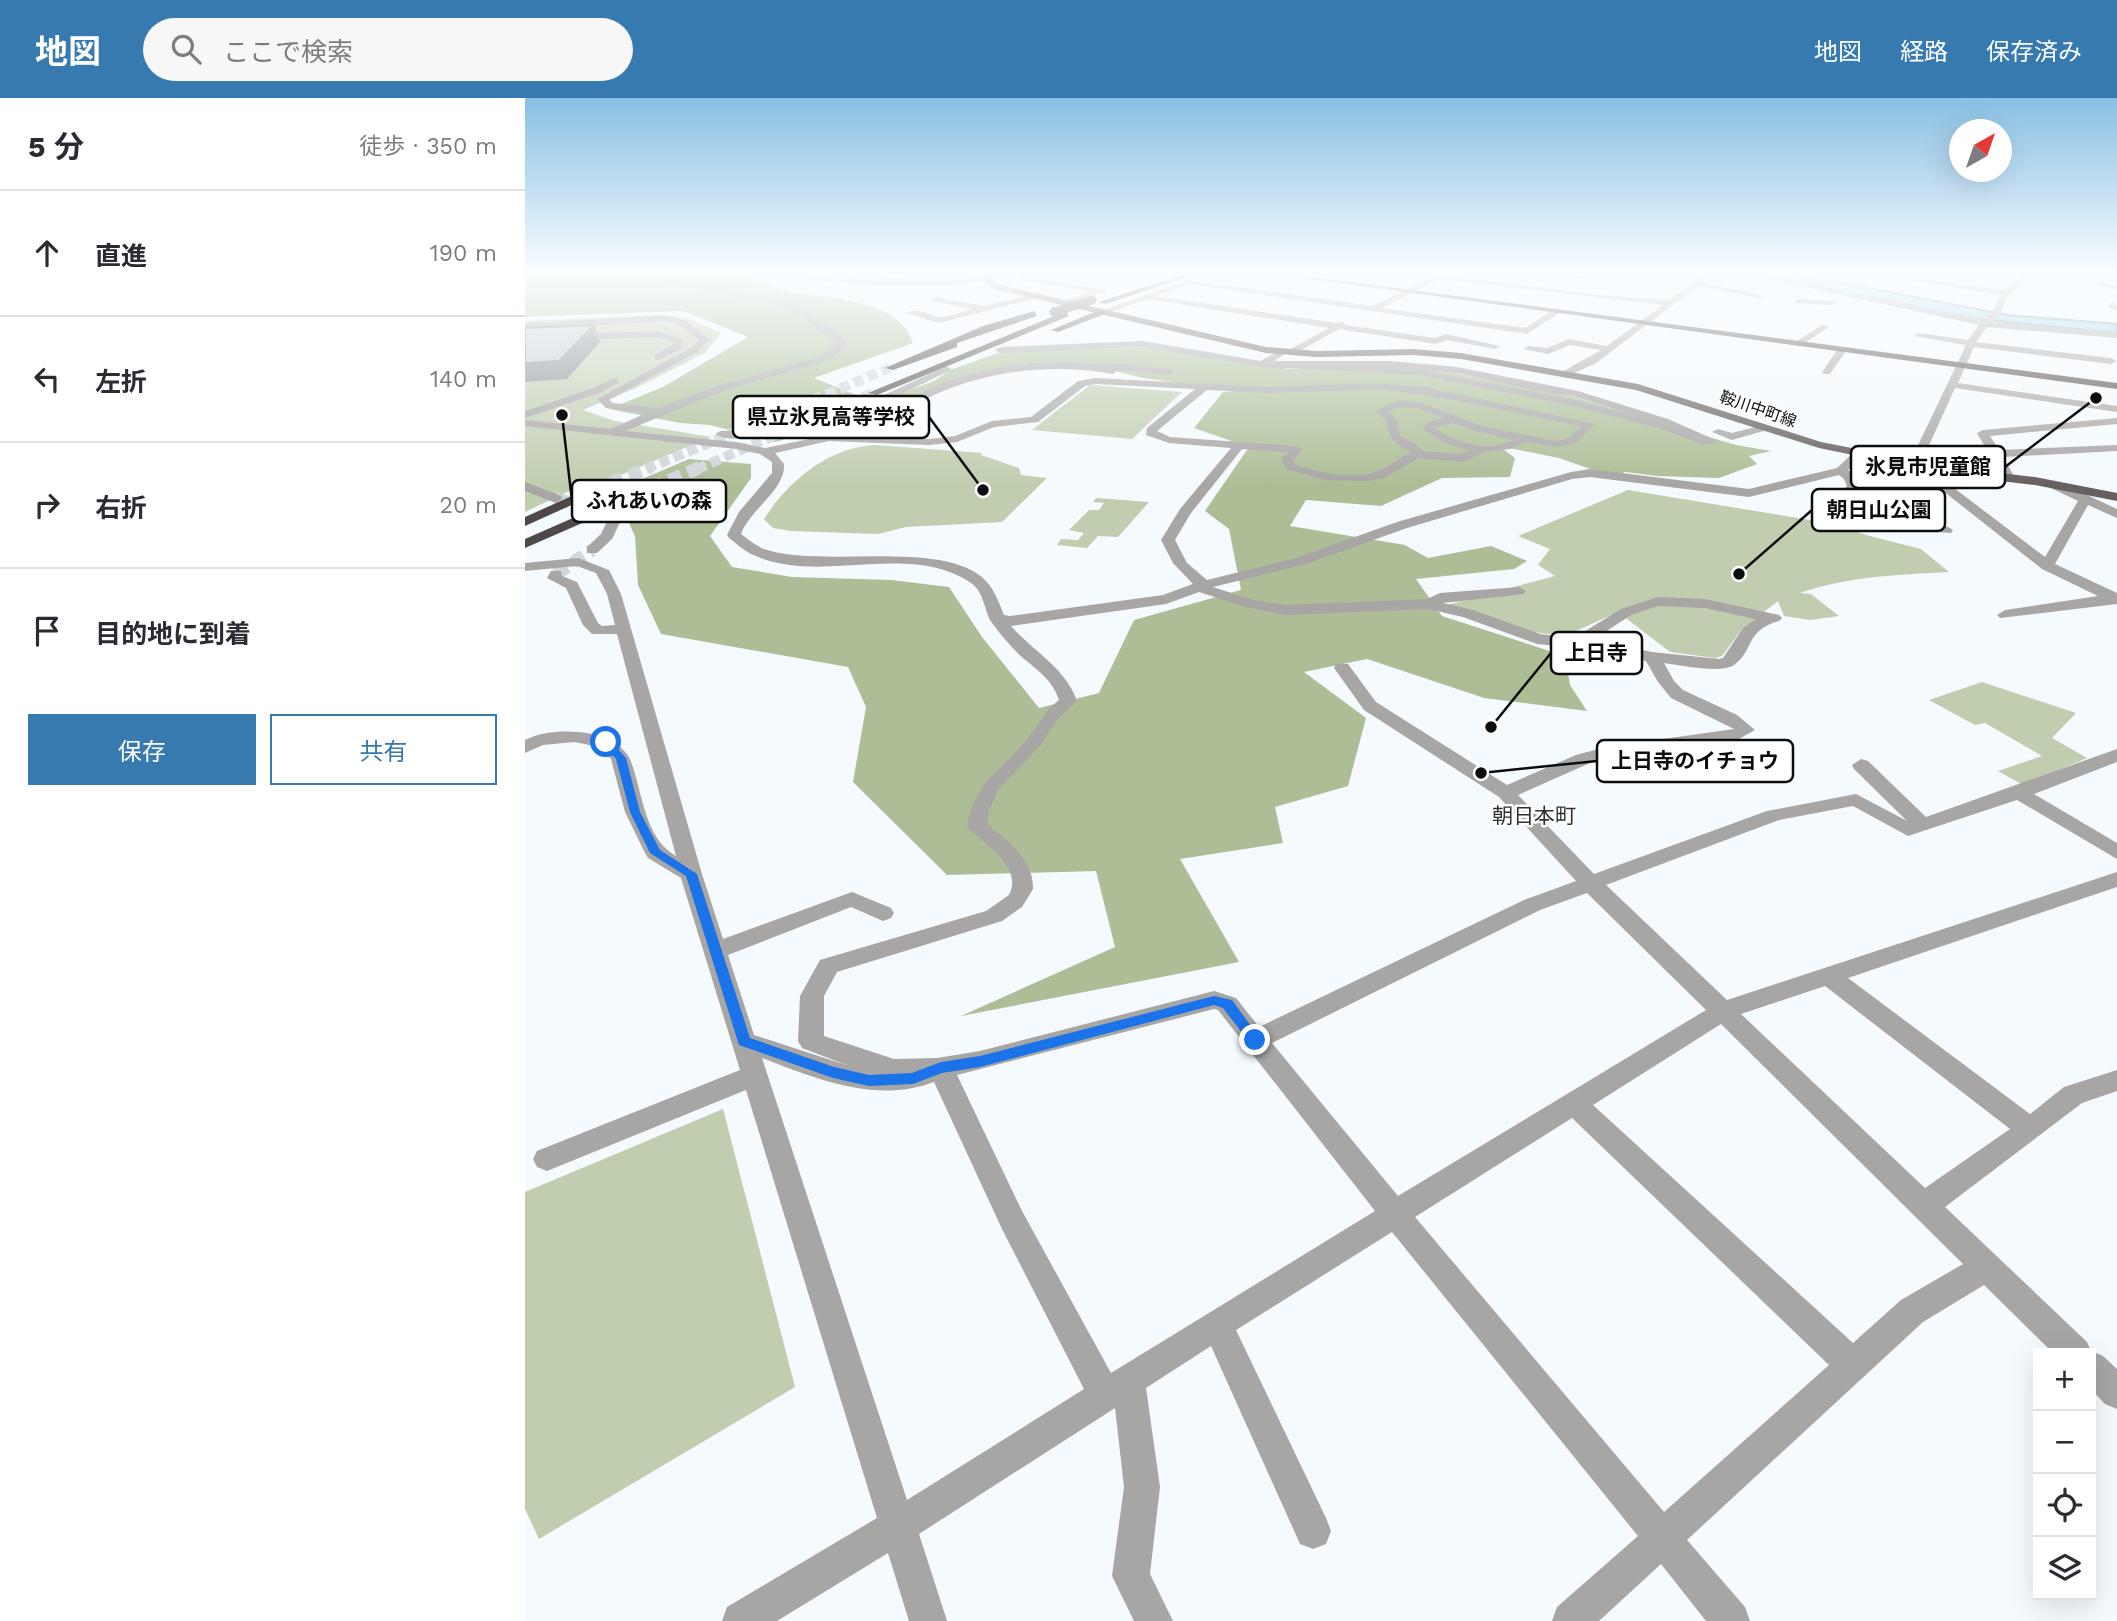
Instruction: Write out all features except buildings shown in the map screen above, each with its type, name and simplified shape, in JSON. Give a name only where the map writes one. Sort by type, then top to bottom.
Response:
[{"type":"highway","points":[[911,360],[949,343]]},
{"type":"highway","points":[[890,368],[961,343]]},
{"type":"highway","points":[[873,393],[988,343]]},
{"type":"highway","points":[[923,373],[946,369],[1017,343]]},
{"type":"highway","points":[[1790,343],[2117,386]]},
{"type":"highway","points":[[525,522],[592,491]]},
{"type":"highway","points":[[525,544],[615,510]]},
{"type":"main road","name":"鞍川中町線","points":[[1237,343],[1288,352],[1414,352],[1461,356],[1535,368],[1637,387],[1788,437],[1859,453],[2117,497]]},
{"type":"street","points":[[525,415],[595,391],[679,343]]},
{"type":"street","points":[[657,412],[610,406],[602,399],[697,349],[702,343]]},
{"type":"street","points":[[612,433],[723,386],[818,360],[837,351],[842,343]]},
{"type":"street","points":[[1263,364],[1305,343]]},
{"type":"street","points":[[1475,343],[1495,346]]},
{"type":"street","points":[[1461,356],[1475,343]]},
{"type":"street","points":[[1528,349],[1548,351],[1566,343]]},
{"type":"street","points":[[1575,343],[1609,349]]},
{"type":"street","points":[[1566,374],[1593,362],[1617,343]]},
{"type":"street","points":[[1971,343],[1915,464],[2047,566],[2115,599]]},
{"type":"street","points":[[1980,343],[2115,360]]},
{"type":"street","points":[[1984,343],[2053,349]]},
{"type":"street","points":[[1000,350],[1143,344],[1263,364],[1391,364],[1446,368],[1537,388],[1574,393],[1683,428],[1712,441],[1704,442],[1666,427],[1570,402],[1492,389],[1419,372],[1306,365]]},
{"type":"street","points":[[1827,372],[1841,351]]},
{"type":"street","points":[[1535,368],[1546,363],[1549,357]]},
{"type":"street","points":[[648,437],[670,433],[758,432],[842,409],[855,410],[889,421],[899,419],[900,415],[925,394],[1002,370],[1034,365],[1122,367],[1264,383],[1382,379],[1492,389],[1562,411],[1589,424]]},
{"type":"street","points":[[1078,365],[1160,382],[1203,387]]},
{"type":"street","points":[[900,415],[885,408],[884,399],[946,369]]},
{"type":"street","points":[[1528,382],[1548,371]]},
{"type":"street","points":[[764,452],[829,438],[941,442],[968,436],[992,424],[1034,420],[1088,382],[1281,390],[1375,386],[1416,389],[1589,424]]},
{"type":"street","points":[[1953,385],[2117,409]]},
{"type":"street","points":[[1203,387],[1151,430],[1152,435],[1169,440],[1297,449],[1287,459],[1290,466],[1319,477],[1340,478],[1379,474],[1416,454],[1463,458],[1479,453],[1482,448]]},
{"type":"street","points":[[1607,403],[1637,387]]},
{"type":"street","points":[[1416,454],[1416,449],[1394,438],[1391,433],[1392,420],[1380,411],[1398,404],[1419,405],[1479,429],[1556,445],[1573,440],[1589,424]]},
{"type":"street","points":[[1458,419],[1431,424],[1429,429],[1453,442],[1482,448],[1512,446],[1523,440]]},
{"type":"street","points":[[1458,419],[1439,428],[1464,438]]},
{"type":"street","points":[[2009,478],[1983,433],[2117,421]]},
{"type":"street","points":[[525,423],[764,452],[776,458],[779,466],[777,480],[746,509],[736,525],[734,536],[743,546],[781,558],[934,563],[962,572],[978,582],[989,595],[997,618],[1019,645],[1064,685],[1068,701],[1051,713],[1034,742],[987,789],[979,807],[977,825],[1013,858],[1021,872],[1024,888],[1016,901],[994,916],[828,966],[812,996],[811,1041],[854,1058],[895,1069],[941,1068],[980,1061],[1214,1000],[1227,1004],[1394,1213],[1731,1621]]},
{"type":"street","points":[[2069,425],[2115,448]]},
{"type":"street","points":[[1392,428],[1420,436],[1436,435]]},
{"type":"street","points":[[1718,432],[1732,437],[1763,428]]},
{"type":"street","points":[[1239,445],[1185,512],[1168,540],[1172,555],[1201,586],[1250,604],[1286,610],[1428,604],[1468,613],[1537,639],[1577,643],[1652,657],[1720,664],[1729,661],[1749,631],[1771,617],[1687,602],[1661,602],[1643,605],[1626,613],[1577,643]]},
{"type":"street","points":[[1997,454],[2115,448]]},
{"type":"street","points":[[997,618],[1010,621],[1165,599],[1201,586],[1301,561],[1402,525],[1590,472],[1749,493],[1841,471],[1859,453]]},
{"type":"street","points":[[1841,471],[1850,477],[1853,486],[1848,496],[1834,503],[1832,508],[1836,514],[1881,524],[1945,530]]},
{"type":"street","points":[[2055,485],[2117,514]]},
{"type":"street","points":[[525,486],[557,499]]},
{"type":"street","points":[[2047,566],[2085,500]]},
{"type":"street","points":[[592,550],[607,536],[615,510]]},
{"type":"street","points":[[525,567],[578,562],[603,570],[614,594],[691,874],[928,1621]]},
{"type":"street","points":[[556,574],[554,578],[572,585],[591,625],[597,631],[623,629]]},
{"type":"street","points":[[1428,604],[1440,598],[1519,591]]},
{"type":"street","points":[[2005,615],[2115,599]]},
{"type":"street","points":[[1506,793],[1583,759],[1606,753],[1735,736],[1746,730],[1739,722],[1696,705],[1674,692],[1652,657]]},
{"type":"street","points":[[1342,668],[1370,705],[1506,793],[1591,884],[2071,1348]]},
{"type":"street","points":[[525,747],[539,740],[574,737],[606,742],[621,758],[635,812],[655,853],[691,874]]},
{"type":"street","points":[[1255,1040],[1532,905],[1774,815],[1856,800],[1908,830],[2019,793],[2117,755]]},
{"type":"street","points":[[1861,765],[1924,826]]},
{"type":"street","points":[[2019,793],[2117,852]]},
{"type":"street","points":[[741,1621],[899,1526],[1394,1213],[1723,1011],[2117,879]]},
{"type":"street","points":[[715,951],[852,899],[883,913]]},
{"type":"street","points":[[1827,975],[2030,1129]]},
{"type":"street","points":[[744,1041],[833,1073],[869,1080],[913,1079],[941,1068]]},
{"type":"street","points":[[941,1068],[1012,1220],[1116,1387],[1142,1487],[1131,1576],[1154,1621]]},
{"type":"street","points":[[547,1159],[755,1075]]},
{"type":"street","points":[[1922,1207],[2073,1095],[2117,1080]]},
{"type":"street","points":[[1574,1104],[1853,1365]]},
{"type":"street","points":[[1571,1621],[1912,1311],[1985,1268]]},
{"type":"street","points":[[1217,1324],[1313,1531]]},
{"type":"street","points":[[2096,1372],[2117,1392]]},
{"type":"green space","points":[[525,343],[713,343],[705,353],[638,387],[583,410],[615,421],[711,437],[597,485],[584,484],[525,512]]},
{"type":"green space","points":[[738,343],[913,343],[814,378],[871,401],[845,422],[775,442],[710,425],[680,423],[609,409],[663,387]]},
{"type":"green space","points":[[1153,347],[1289,369],[1420,369],[1454,373],[1571,396],[1736,445],[1771,451],[1749,456],[1757,464],[1719,478],[1596,471],[1559,458],[1499,446],[1515,458],[1510,477],[1442,478],[1381,506],[1306,500],[1290,526],[1405,545],[1428,558],[1491,546],[1527,561],[1514,569],[1416,579],[1442,616],[1565,656],[1570,685],[1587,711],[1484,698],[1367,659],[1304,672],[1366,718],[1348,786],[1275,807],[1283,843],[1180,859],[1239,962],[961,1016],[1115,947],[1096,871],[947,875],[853,782],[866,707],[848,667],[661,634],[638,585],[635,536],[614,491],[689,459],[751,464],[751,478],[710,536],[732,567],[792,577],[891,580],[949,587],[982,637],[1039,708],[1099,693],[1134,620],[1241,590],[1229,529],[1205,511],[1249,447],[1194,428],[1223,392],[1238,391],[1143,378],[1085,364],[1026,364],[975,374],[898,410],[888,402],[902,393],[934,381],[950,370],[1001,352]]},
{"type":"green space","points":[[1090,385],[1182,392],[1132,439],[1032,430]]},
{"type":"green space","points":[[875,445],[982,453],[981,455],[1019,468],[1021,475],[1047,478],[1002,522],[906,527],[878,534],[791,531],[773,528],[764,519],[785,492],[811,468],[842,452]]},
{"type":"green space","points":[[1628,490],[1840,525],[1866,535],[1921,549],[1949,572],[1855,580],[1800,593],[1811,594],[1839,616],[1810,620],[1784,616],[1778,601],[1743,628],[1722,656],[1715,658],[1670,652],[1618,612],[1565,636],[1524,631],[1447,605],[1555,576],[1538,565],[1550,549],[1518,536]]},
{"type":"green space","points":[[1096,498],[1149,502],[1118,537],[1098,536],[1087,548],[1057,545],[1061,539],[1078,540],[1084,533],[1069,530],[1089,510],[1099,510],[1104,503],[1093,502]]},
{"type":"green space","points":[[1982,682],[2076,713],[2052,738],[2087,758],[2023,785],[1998,771],[2042,756],[1985,723],[1975,725],[1929,700]]},
{"type":"green space","points":[[723,1109],[795,1387],[539,1539],[525,1509],[525,1192]]},
{"type":"tunnel","points":[[646,469],[890,368]]},
{"type":"tunnel","points":[[697,469],[873,393]]},
{"type":"tunnel","points":[[592,491],[651,467]]},
{"type":"tunnel","points":[[614,504],[701,467]]},
{"type":"tunnel","points":[[556,499],[616,516]]},
{"type":"tunnel","points":[[556,574],[592,550]]},
{"type":"place","name":"氷見市児童館","points":[[2096,398]]},
{"type":"place","name":"ふれあいの森","points":[[562,415]]},
{"type":"place","name":"県立氷見高等学校","points":[[983,490]]},
{"type":"place","name":"朝日山公園","points":[[1739,574]]},
{"type":"place","name":"上日寺","points":[[1491,727]]},
{"type":"place","name":"上日寺のイチョウ","points":[[1481,773]]},
{"type":"district","name":"朝日本町","points":[[1534,815]]},
{"type":"route","points":[[606,742],[621,758],[635,812],[655,853],[691,874],[744,1041],[833,1073],[869,1080],[913,1079],[941,1068],[980,1061],[1214,1000],[1227,1004],[1255,1040]]}]
